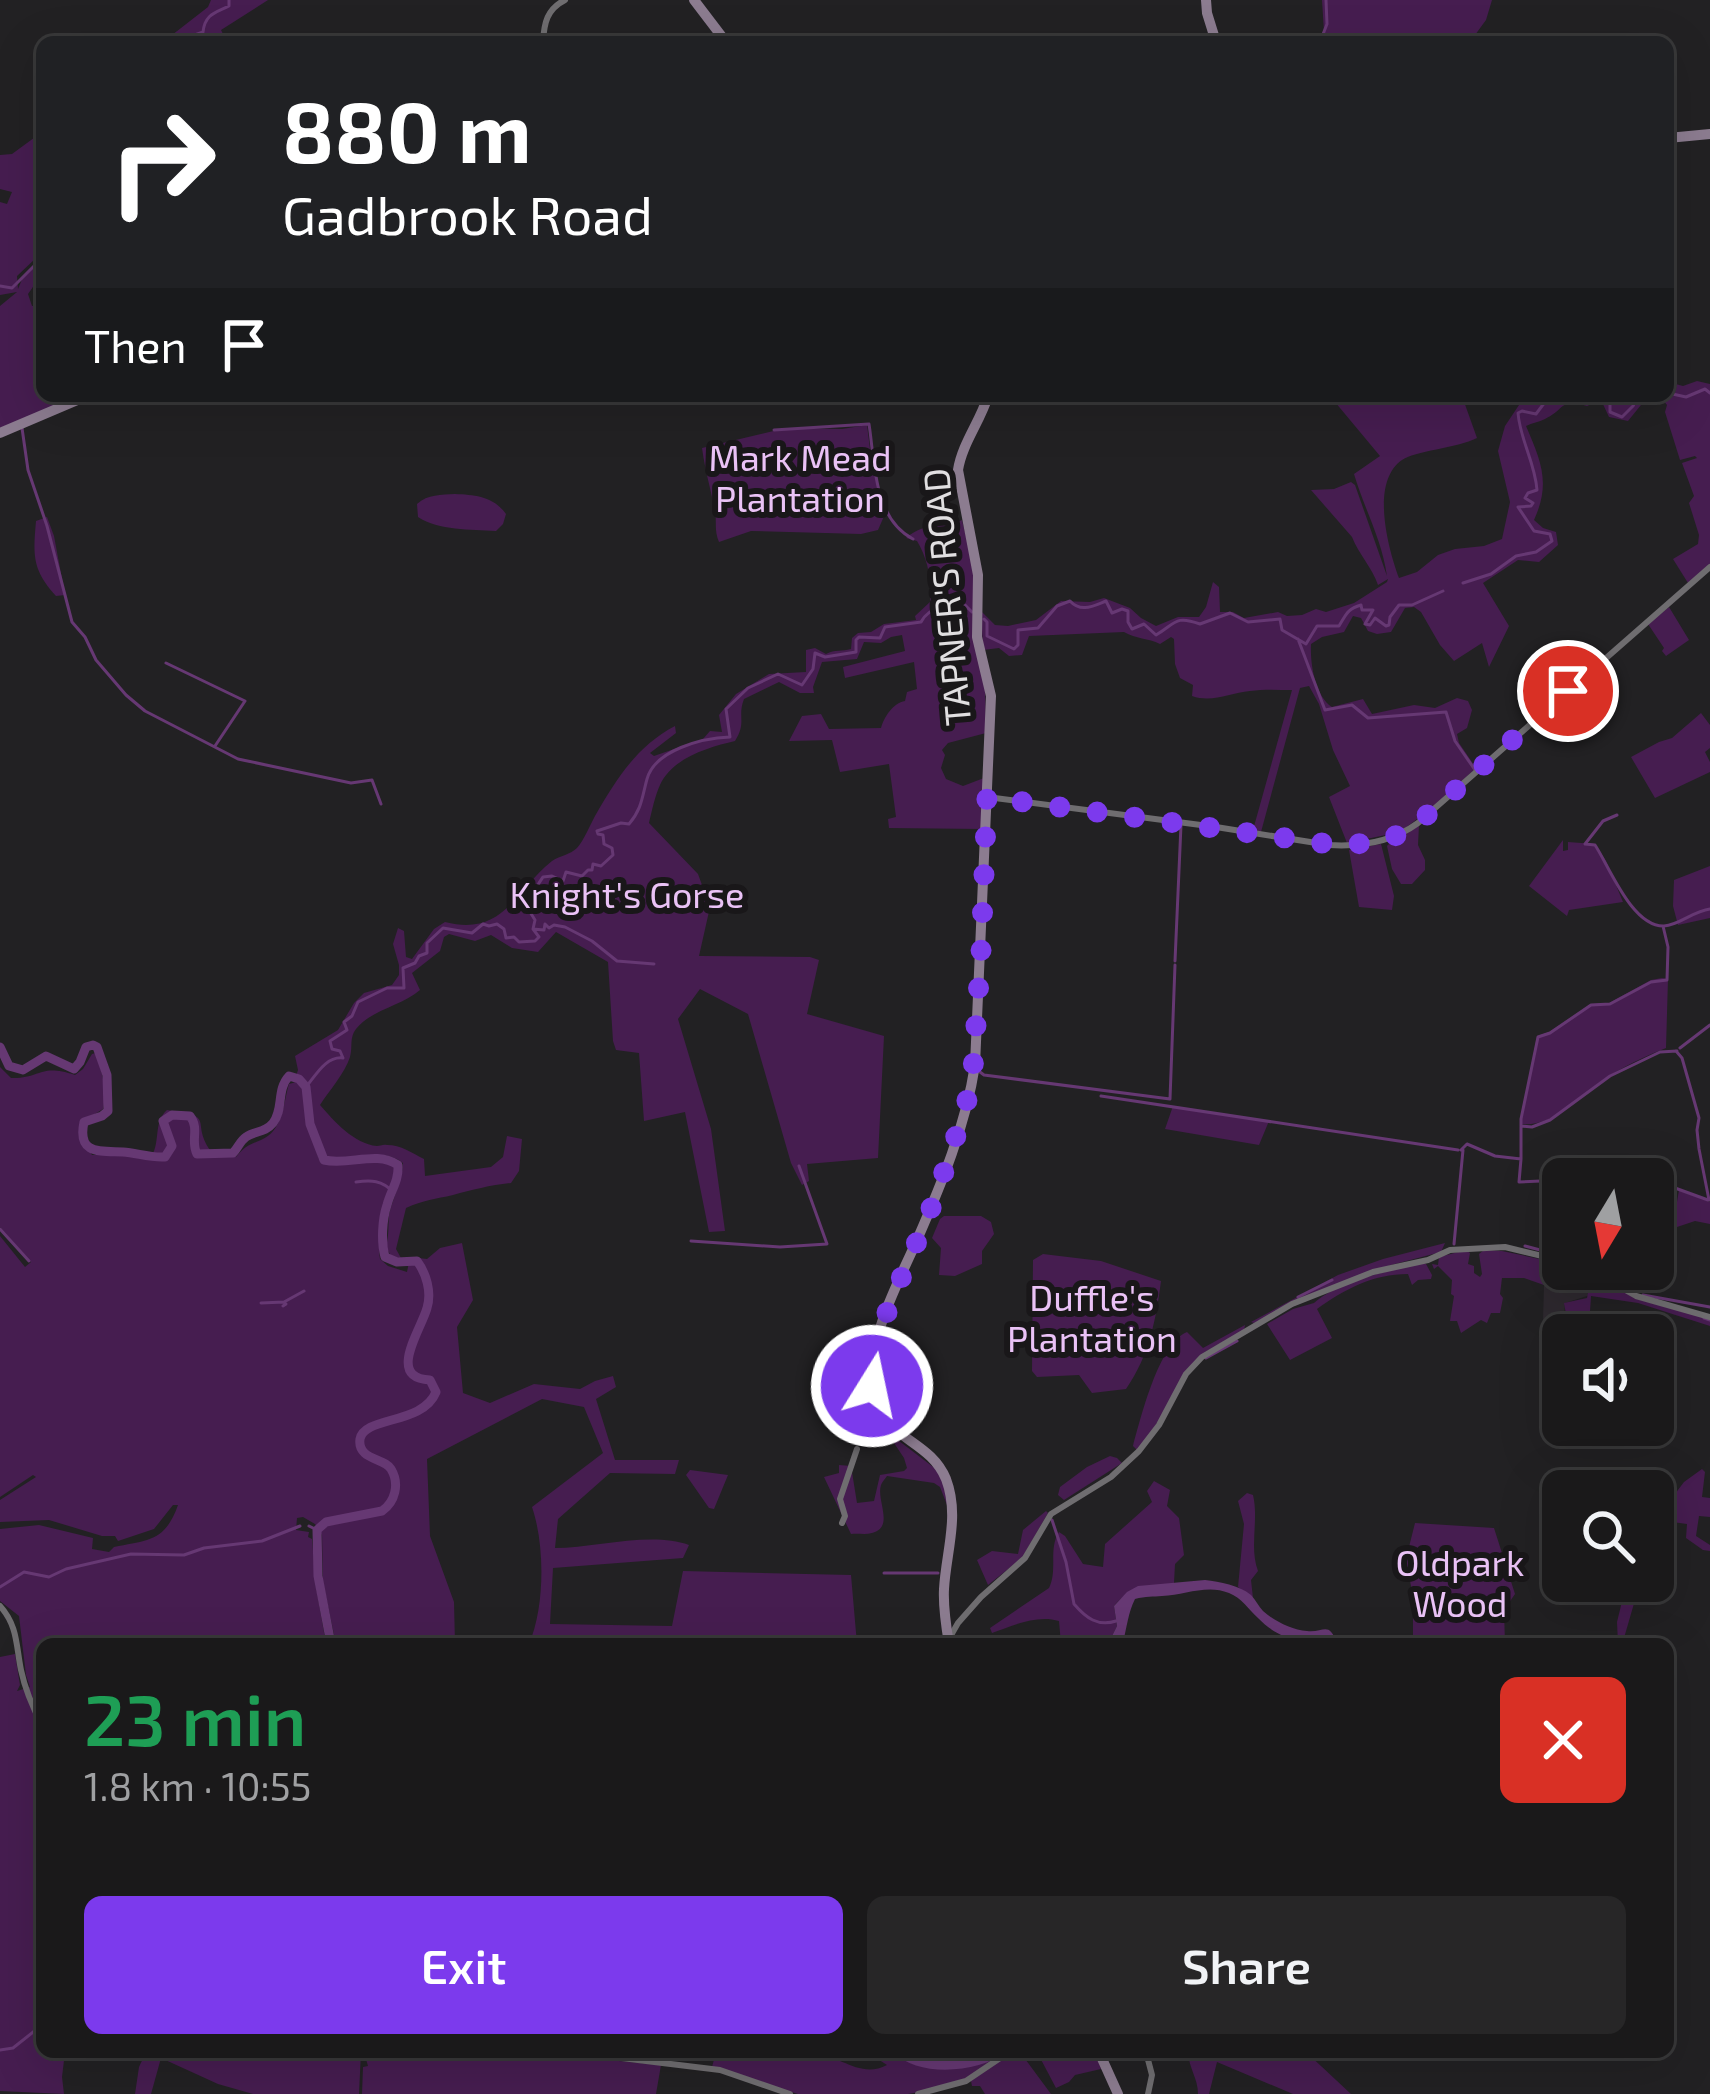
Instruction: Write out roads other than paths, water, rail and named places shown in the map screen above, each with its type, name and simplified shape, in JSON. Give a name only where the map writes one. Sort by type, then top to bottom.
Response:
[{"type":"street","points":[[544,36],[549,13],[565,0]]},
{"type":"street","points":[[694,0],[721,36]]},
{"type":"street","points":[[1206,0],[1214,36]]},
{"type":"street","points":[[1674,137],[1710,134]]},
{"type":"street","points":[[0,433],[73,402]]},
{"type":"street","name":"TAPNER'S ROAD","points":[[949,1638],[952,1622],[944,1585],[951,1543],[948,1485],[936,1463],[884,1417],[874,1396],[873,1365],[889,1306],[929,1214],[972,1084],[990,692],[976,638],[978,575],[958,470],[986,402]]},
{"type":"street","points":[[987,797],[1329,845],[1390,839],[1418,823],[1710,567]]},
{"type":"street","points":[[952,1622],[1025,1558],[1051,1514],[1111,1477],[1139,1451],[1186,1374],[1202,1357],[1292,1304],[1373,1272],[1450,1250],[1505,1247],[1542,1256]]},
{"type":"street","points":[[1624,1290],[1710,1317]]},
{"type":"street","points":[[856,1519],[843,1521],[840,1499],[857,1449]]},
{"type":"street","points":[[0,1606],[15,1630],[21,1671],[36,1713]]},
{"type":"street","points":[[623,2058],[708,2068],[790,2094]]},
{"type":"street","points":[[918,2094],[966,2081],[1000,2058]]},
{"type":"street","points":[[1102,2058],[1118,2094]]},
{"type":"street","points":[[1148,2058],[1152,2075],[1148,2094]]},
{"type":"waterway","points":[[192,36],[203,32],[208,18],[229,6],[229,0]]},
{"type":"waterway","points":[[1322,36],[1326,0]]},
{"type":"waterway","points":[[0,286],[12,288],[36,264]]},
{"type":"waterway","points":[[1674,394],[1686,397],[1705,389],[1710,393]]},
{"type":"waterway","points":[[1463,583],[1491,574],[1516,556],[1536,552],[1552,541],[1550,534],[1534,531],[1518,507],[1531,506],[1525,498],[1537,490],[1518,413],[1536,414],[1545,402]]},
{"type":"waterway","points":[[1545,402],[1558,402]]},
{"type":"waterway","points":[[1610,402],[1610,412],[1622,417],[1635,402]]},
{"type":"waterway","points":[[774,430],[869,424],[883,503],[890,518],[913,539]]},
{"type":"waterway","points":[[22,428],[28,470],[72,622],[126,695],[145,711],[238,759],[351,783],[372,780],[381,804]]},
{"type":"waterway","points":[[984,619],[987,636],[1014,649],[1018,630],[1038,628],[1057,606],[1070,601],[1083,608],[1106,601],[1112,613],[1128,611],[1132,629],[1144,624],[1156,635],[1180,620],[1200,624],[1230,613],[1248,622],[1280,619],[1282,630],[1306,644],[1317,626],[1339,626],[1347,613],[1361,605],[1362,610],[1373,610],[1365,624],[1375,618],[1386,626],[1399,605],[1412,605],[1443,591]]},
{"type":"waterway","points":[[306,1087],[326,1063],[343,1058],[330,1041],[347,1030],[344,1022],[358,1002],[387,988],[404,988],[403,968],[427,953],[427,943],[443,928],[472,933],[483,924],[497,924],[506,938],[535,941],[539,937],[530,912],[543,877],[563,881],[566,872],[582,876],[593,864],[601,866],[613,855],[597,831],[629,824],[659,760],[694,743],[730,737],[726,709],[748,688],[778,674],[802,685],[813,669],[815,653],[825,657],[856,652],[859,637],[880,638],[885,627],[921,622],[952,599],[972,612]]},
{"type":"waterway","points":[[1298,639],[1325,710],[1352,705],[1368,718],[1446,712],[1455,741],[1475,770]]},
{"type":"waterway","points":[[166,663],[245,701],[215,746]]},
{"type":"waterway","points":[[1617,815],[1603,821],[1585,844],[1595,845],[1642,917],[1664,926],[1710,909]]},
{"type":"waterway","points":[[1175,961],[1181,825]]},
{"type":"waterway","points":[[533,929],[544,930],[545,924],[565,927],[617,961],[654,964]]},
{"type":"waterway","points":[[1521,1159],[1521,1119],[1538,1037],[1591,1005],[1610,1004],[1651,982],[1667,980],[1663,926]]},
{"type":"waterway","points":[[980,1072],[1170,1099],[1175,965]]},
{"type":"waterway","points":[[1680,1048],[1710,1025]]},
{"type":"waterway","points":[[0,1047],[9,1066],[23,1070],[46,1056],[74,1069],[86,1047],[97,1047],[107,1075],[108,1111],[84,1122],[84,1140],[92,1149],[165,1157],[172,1146],[163,1121],[172,1115],[190,1116],[197,1154],[233,1153],[246,1137],[273,1123],[289,1076],[306,1087],[310,1124],[324,1160],[372,1158],[398,1165],[384,1217],[385,1257],[417,1261],[425,1277],[428,1302],[408,1362],[410,1371],[430,1380],[436,1392],[419,1410],[372,1427],[360,1439],[363,1451],[388,1465],[394,1475],[390,1503],[382,1511],[326,1522],[317,1530],[318,1576],[330,1638]]},
{"type":"waterway","points":[[1676,1051],[1699,1118],[1699,1149],[1709,1200]]},
{"type":"waterway","points":[[1521,1126],[1550,1120],[1610,1076],[1660,1052],[1677,1051]]},
{"type":"waterway","points":[[1101,1096],[1458,1150]]},
{"type":"waterway","points":[[1461,1150],[1467,1144],[1495,1156],[1521,1159],[1519,1182],[1542,1181]]},
{"type":"waterway","points":[[1454,1244],[1463,1150]]},
{"type":"waterway","points":[[691,1241],[780,1247],[827,1244],[799,1166]]},
{"type":"waterway","points":[[356,1182],[376,1182],[393,1192]]},
{"type":"waterway","points":[[1674,1188],[1708,1200]]},
{"type":"waterway","points":[[0,1229],[29,1261]]},
{"type":"waterway","points":[[1525,1246],[1542,1250]]},
{"type":"waterway","points":[[1298,1297],[1332,1280]]},
{"type":"waterway","points":[[261,1303],[284,1302],[304,1291]]},
{"type":"waterway","points":[[1643,1295],[1710,1307]]},
{"type":"waterway","points":[[1704,1318],[1710,1320]]},
{"type":"waterway","points":[[1206,1358],[1237,1341]]},
{"type":"waterway","points":[[1052,1520],[1074,1604],[1093,1620],[1116,1621]]},
{"type":"waterway","points":[[0,1587],[24,1572],[49,1577],[131,1554],[184,1555],[262,1541],[300,1526]]},
{"type":"waterway","points":[[309,1526],[317,1530]]},
{"type":"waterway","points":[[884,1573],[938,1573]]},
{"type":"waterway","points":[[0,2050],[13,2048],[36,2030]]},
{"type":"park label","name":"Mark Mead Plantation","points":[[800,478]]},
{"type":"park label","name":"Knight's Gorse","points":[[627,895]]},
{"type":"park label","name":"Duffle's Plantation","points":[[1092,1318]]},
{"type":"park label","name":"Oldpark Wood","points":[[1460,1584]]}]
